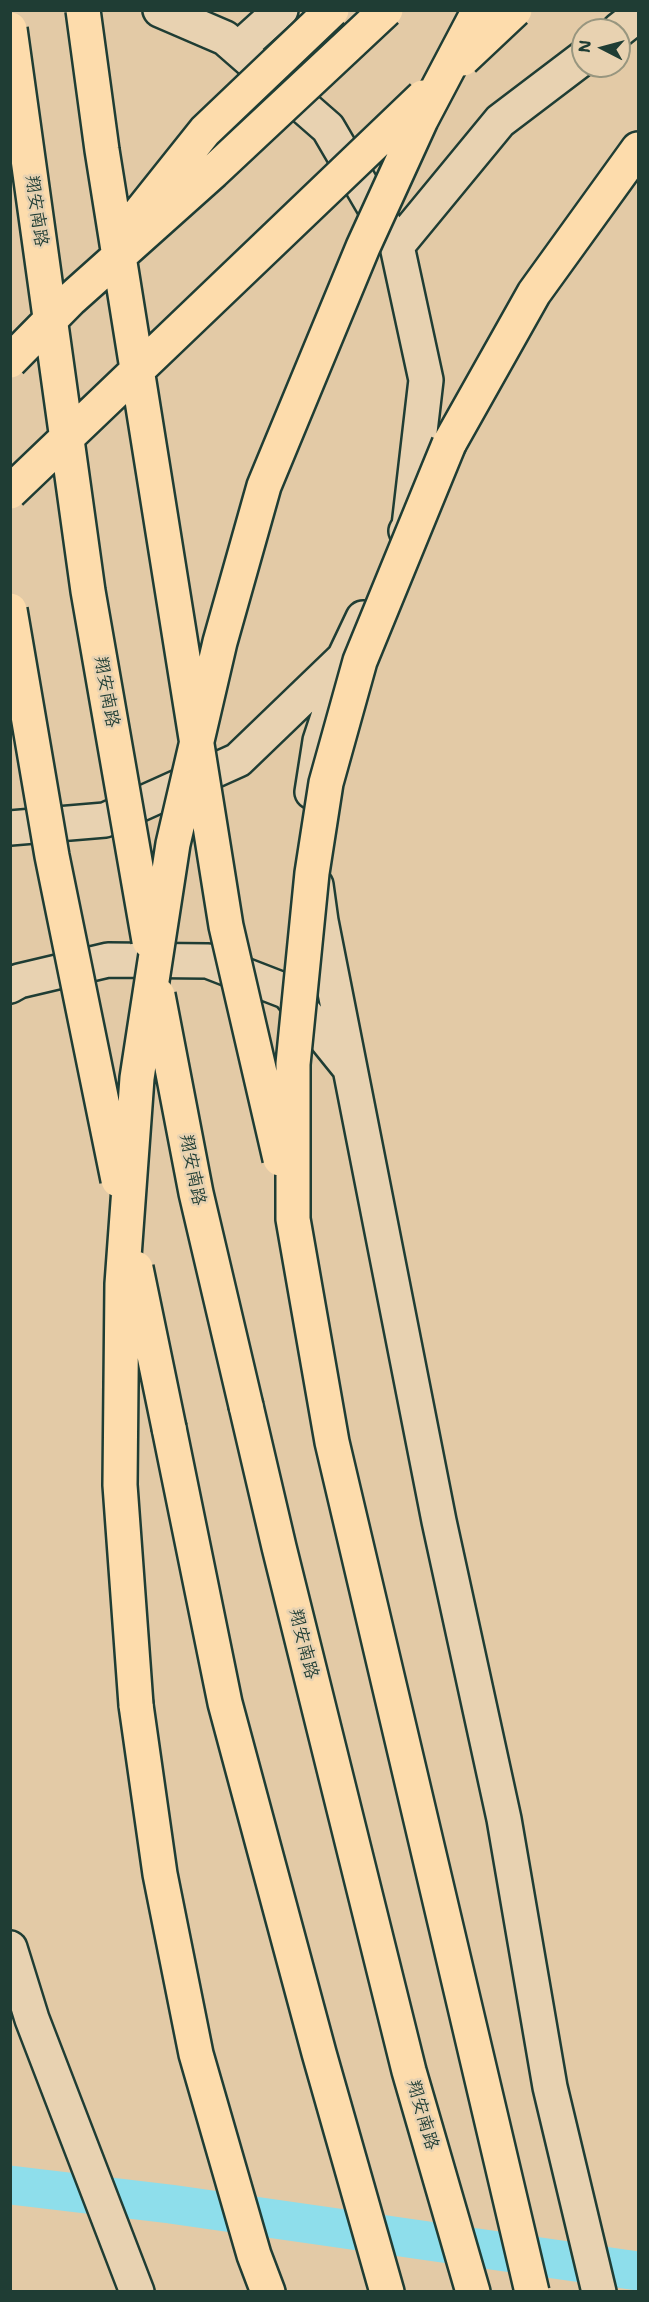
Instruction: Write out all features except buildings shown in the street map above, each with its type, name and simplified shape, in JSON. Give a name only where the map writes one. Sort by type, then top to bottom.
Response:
[{"type":"highway","points":[[83,10],[104,162],[226,926],[293,1219],[332,1442],[532,2292]]},
{"type":"highway","points":[[71,299],[205,131],[332,10]]},
{"type":"highway","points":[[10,361],[71,299],[213,172],[386,10]]},
{"type":"highway","points":[[268,2292],[254,2255],[196,2054],[160,1874],[136,1705],[120,1485],[122,1284],[137,1078],[173,844],[220,642],[264,486],[373,226],[421,120],[479,10]]},
{"type":"highway","points":[[10,492],[515,10]]},
{"type":"highway","name":"翔安南路","points":[[10,29],[94,626],[155,981],[194,1182],[285,1570],[409,2071],[473,2292]]},
{"type":"highway","points":[[293,1219],[293,1064],[312,873],[326,783],[360,661],[449,444],[534,293],[639,149]]},
{"type":"highway","points":[[10,610],[52,856],[225,1703],[319,2053],[387,2292]]},
{"type":"main road","points":[[10,828],[105,820],[238,760],[344,658],[409,526],[426,380],[397,246],[328,128],[225,38],[160,10]]},
{"type":"main road","points":[[238,49],[281,10]]},
{"type":"main road","points":[[397,246],[500,121],[571,67]]},
{"type":"main road","points":[[353,638],[320,741],[307,820],[321,921],[440,1521],[504,1819],[550,2087],[599,2292]]},
{"type":"main road","points":[[10,986],[19,981],[108,960],[208,961],[288,992],[350,1068]]},
{"type":"main road","points":[[10,1948],[32,2019],[137,2292]]},
{"type":"waterway","points":[[10,2185],[170,2204],[638,2271]]}]
